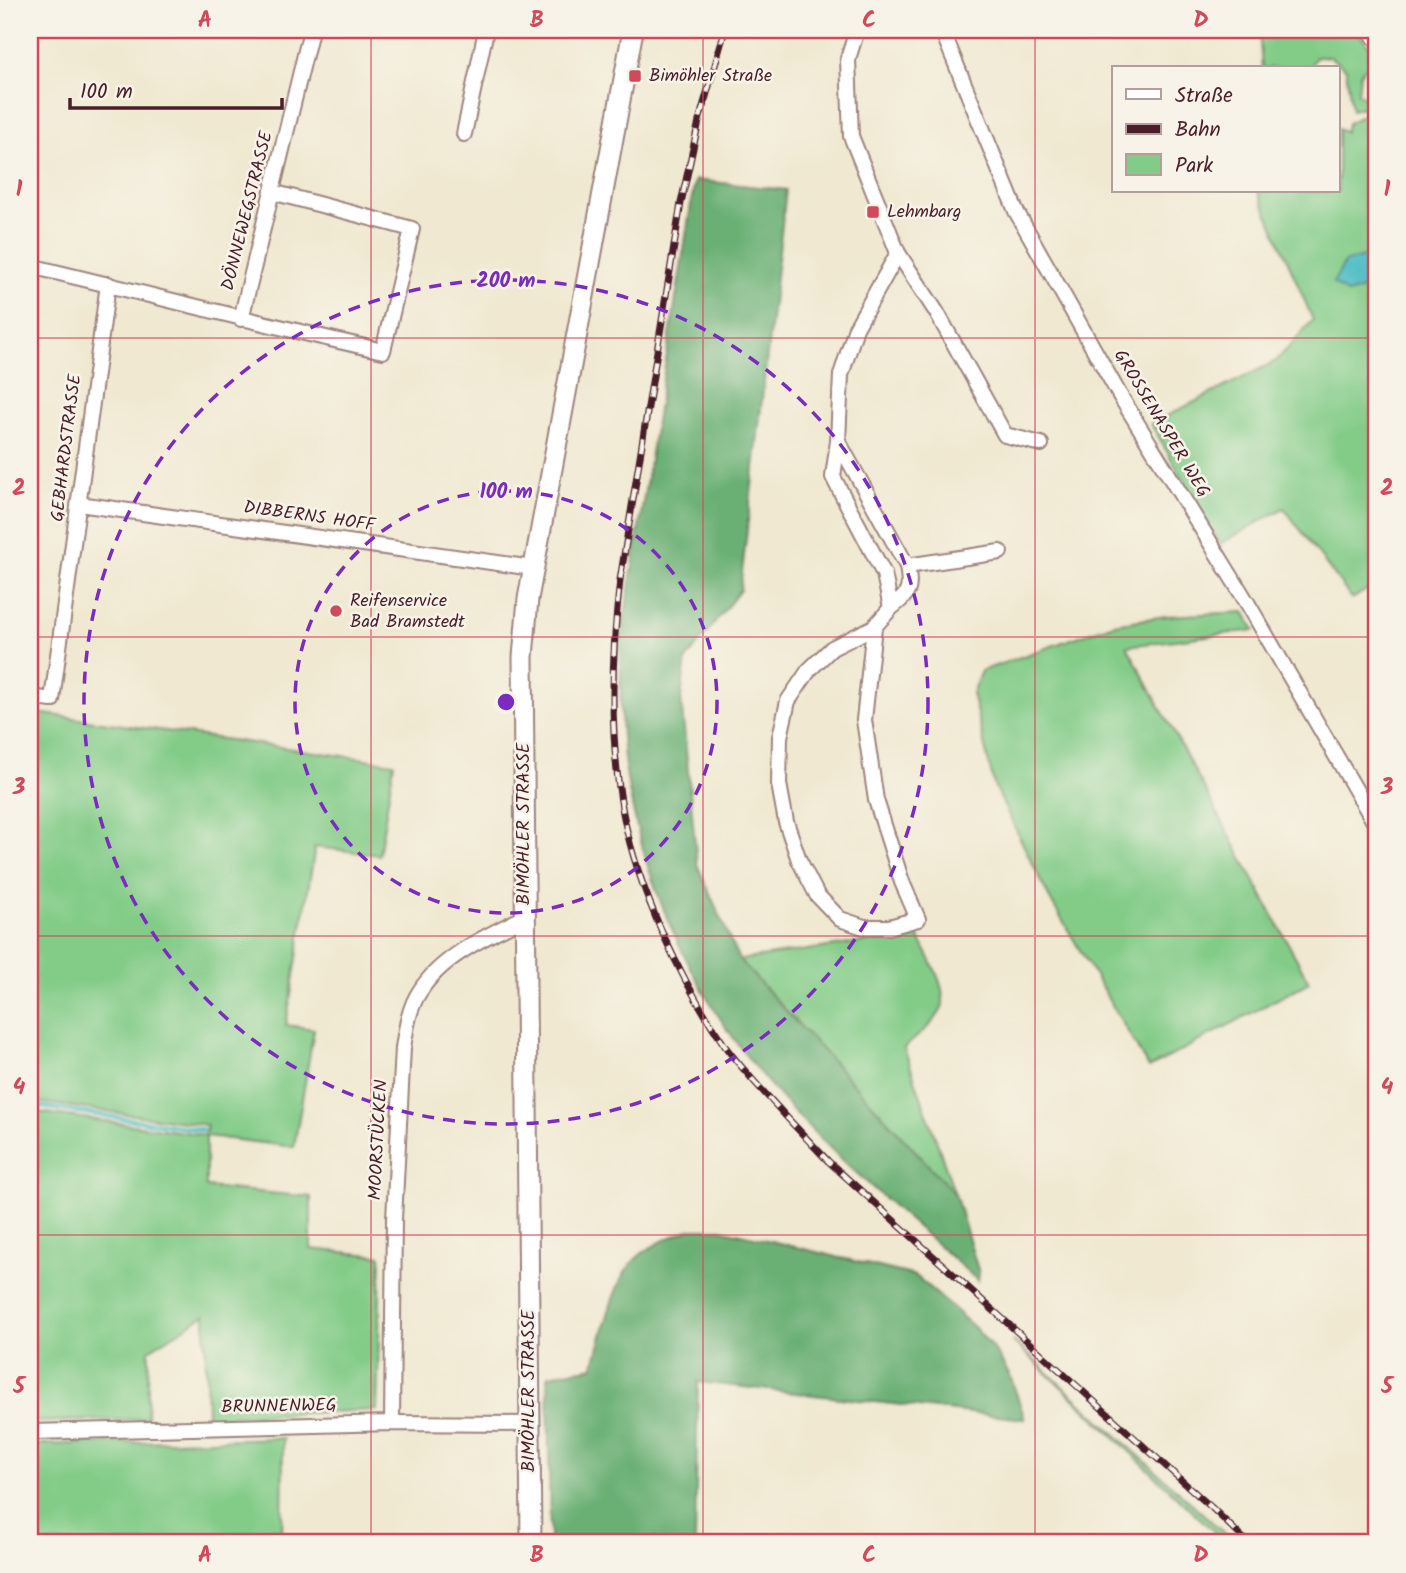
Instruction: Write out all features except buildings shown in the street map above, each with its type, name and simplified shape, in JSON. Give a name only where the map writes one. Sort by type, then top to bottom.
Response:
[{"type":"street","name":"DÖNNEWEGSTRASSE","points":[[241,319],[311,30]]},
{"type":"street","points":[[464,134],[486,30]]},
{"type":"street","name":"BIMÖHLER STRASSE","points":[[531,1543],[523,657],[533,568],[632,30]]},
{"type":"street","points":[[857,30],[848,59],[850,136],[898,253],[937,313],[1005,435],[1041,444]]},
{"type":"street","name":"GROSSENASPER WEG","points":[[942,30],[1016,211],[1119,394],[1248,604],[1376,825]]},
{"type":"street","points":[[1370,30],[1376,38]]},
{"type":"street","points":[[30,266],[241,319],[383,351],[412,229],[272,192]]},
{"type":"street","points":[[891,608],[884,574],[833,477],[838,441],[841,375],[856,328],[898,253]]},
{"type":"street","name":"GEBHARDSTRASSE","points":[[30,697],[52,699],[108,284]]},
{"type":"street","points":[[838,441],[907,565],[910,584],[906,596],[873,627],[832,648],[809,670],[788,701],[780,737],[779,784],[786,822],[799,860],[817,895],[840,919],[864,927],[889,927],[918,919],[902,882],[876,800],[864,720],[873,627]]},
{"type":"street","name":"DIBBERNS HOFF","points":[[79,504],[533,568]]},
{"type":"street","points":[[907,565],[1000,552]]},
{"type":"street","name":"MOORSTÜCKEN","points":[[392,1423],[396,1179],[403,1048],[408,1020],[419,992],[440,968],[499,930],[525,917]]},
{"type":"street","name":"BRUNNENWEG","points":[[30,1432],[392,1423],[530,1424]]},
{"type":"green space","points":[[1259,30],[1356,30],[1376,55],[1376,61],[1373,60],[1360,73],[1358,93],[1371,101],[1364,107],[1352,110],[1346,69],[1330,57],[1316,57],[1310,66],[1262,66]]},
{"type":"green space","points":[[1370,111],[1376,113],[1376,254],[1345,262],[1348,294],[1376,284],[1376,584],[1352,599],[1284,508],[1220,544],[1151,424],[1276,361],[1313,320],[1258,192],[1340,192],[1340,130],[1345,132],[1348,123]]},
{"type":"green space","points":[[695,180],[786,190],[740,590],[686,660],[681,698],[697,864],[739,960],[955,1194],[979,1273],[978,1281],[810,1128],[757,1069],[728,1031],[681,948],[662,904],[634,813],[622,734],[621,639]]},
{"type":"green space","points":[[1244,612],[1255,630],[1127,646],[1309,982],[1149,1068],[1050,899],[994,785],[972,693],[981,671],[1114,624],[1166,616]]},
{"type":"green space","points":[[30,712],[394,763],[379,855],[315,847],[286,1025],[314,1029],[294,1147],[206,1136],[206,1187],[311,1197],[311,1249],[381,1256],[377,1410],[207,1417],[205,1315],[149,1350],[147,1419],[30,1422],[30,1111],[205,1135],[207,1125],[30,1101]]},
{"type":"green space","points":[[917,934],[936,973],[943,994],[943,1004],[933,1022],[904,1048],[955,1194],[739,960]]},
{"type":"green space","points":[[691,1229],[721,1229],[916,1276],[975,1328],[996,1352],[1011,1378],[1025,1419],[698,1382],[695,1543],[550,1543],[548,1375],[593,1367],[613,1300],[630,1265],[650,1248]]},
{"type":"green space","points":[[1013,1341],[1235,1543],[1226,1543]]},
{"type":"green space","points":[[283,1438],[282,1543],[30,1543],[30,1445]]},
{"type":"water","points":[[1376,254],[1376,284],[1348,294],[1333,283],[1345,262]]},
{"type":"waterway","points":[[30,1105],[203,1130]]},
{"type":"waterway","points":[[339,1431],[380,1431]]},
{"type":"waterway","points":[[30,1439],[122,1437]]},
{"type":"railway","points":[[725,30],[699,121],[681,203],[617,609],[613,667],[615,755],[623,813],[639,873],[677,964],[709,1021],[728,1050],[771,1100],[828,1161],[1248,1543]]},
{"type":"place","name":"Bimöhler Straße","points":[[635,76]]},
{"type":"place","name":"Lehmbarg","points":[[873,212]]},
{"type":"place","name":"Reifenservice Bad Bramstedt","points":[[336,611]]}]
